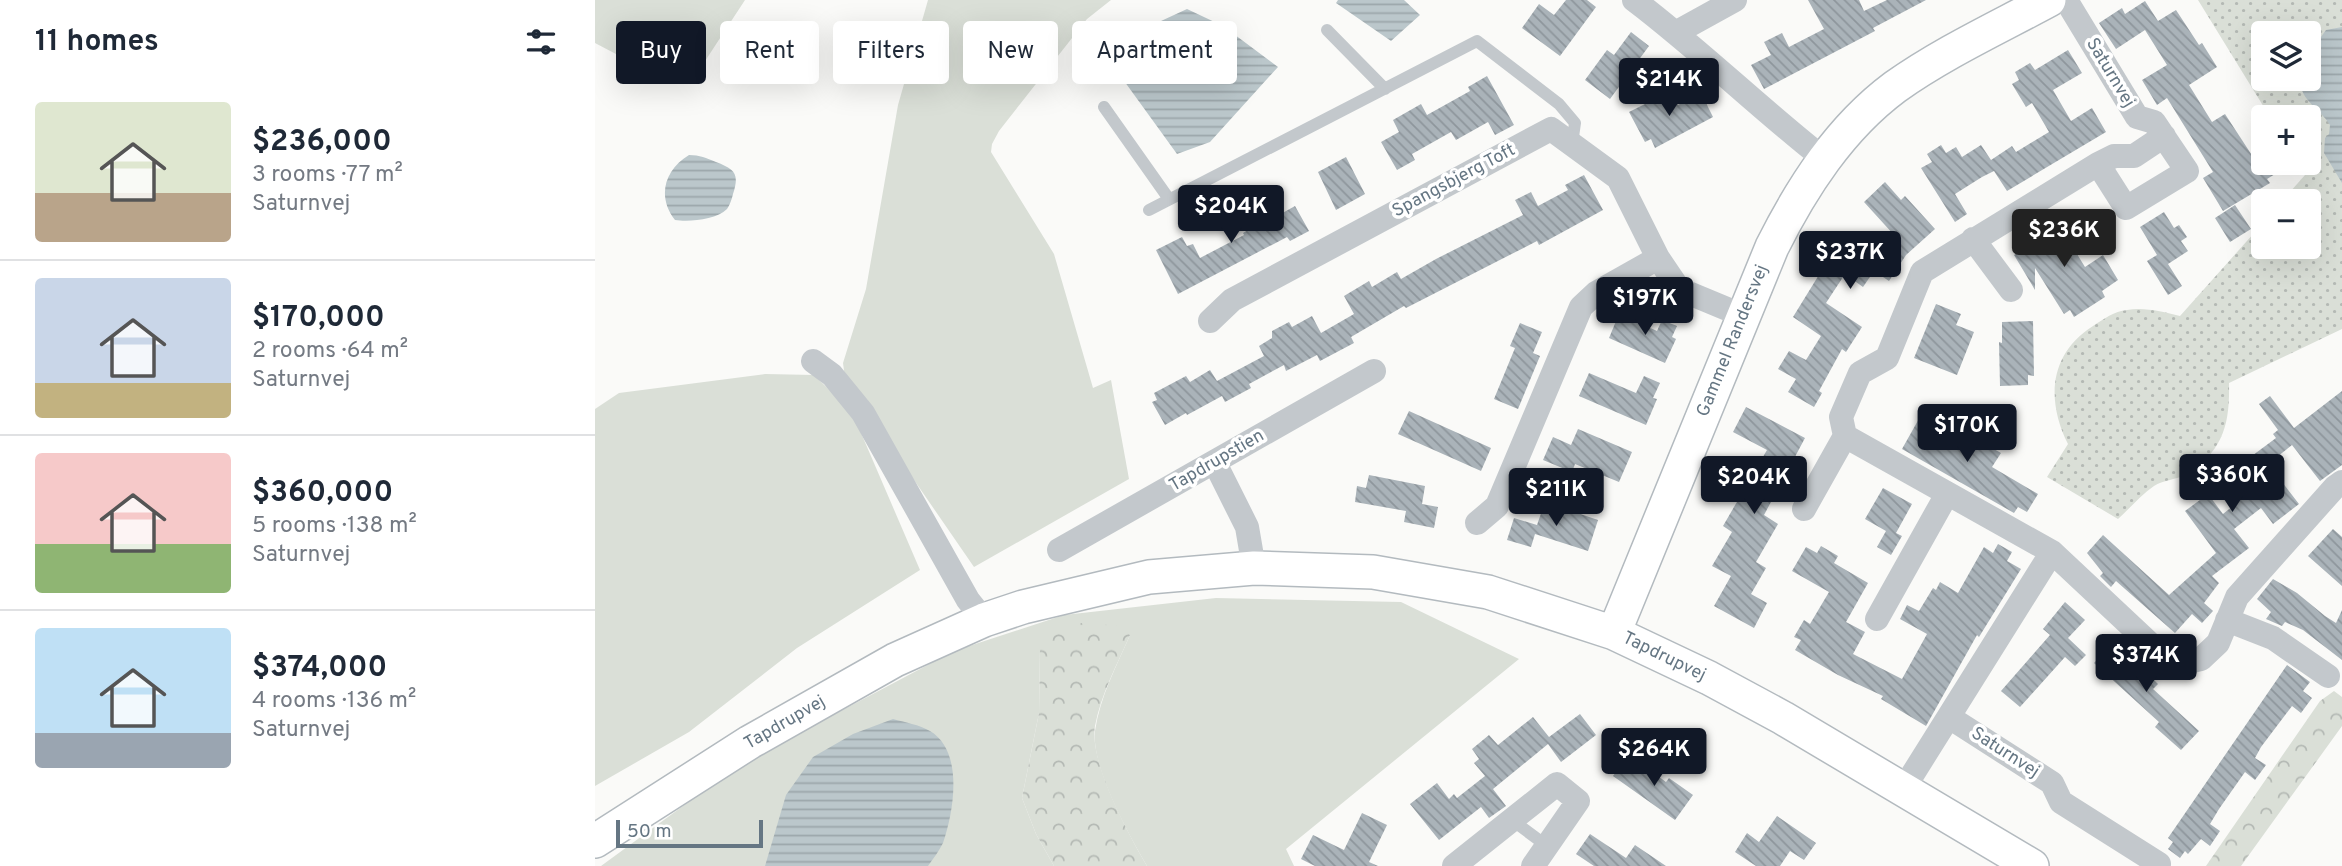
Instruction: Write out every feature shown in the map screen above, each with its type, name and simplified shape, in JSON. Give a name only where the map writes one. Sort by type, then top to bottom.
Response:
[{"type":"street","points":[[1634,0],[1677,32],[1797,138],[1825,159]]},
{"type":"street","points":[[1677,32],[1735,0]]},
{"type":"street","name":"Gammel Randersvej","points":[[1614,633],[1772,247],[1794,202],[1825,159],[1864,114],[1894,88],[1938,59],[2049,0]]},
{"type":"street","name":"Saturnvej","points":[[2066,0],[2137,117],[2154,122],[2187,171],[2126,208],[2098,164]]},
{"type":"street","name":"Spangsbjerg Toft","points":[[1210,321],[1232,300],[1551,129],[1618,178],[1658,258],[1679,289],[1744,316]]},
{"type":"street","points":[[1804,509],[1845,436],[1841,417],[1860,373],[1887,358],[1922,272],[2098,164],[2114,156],[2134,156],[2164,136]]},
{"type":"street","points":[[1973,239],[2011,290]]},
{"type":"street","points":[[1477,523],[1497,506],[1581,307],[1596,293],[1658,258]]},
{"type":"street","points":[[813,360],[832,375],[863,413],[968,600],[984,620]]},
{"type":"street","name":"Tapdrupstien","points":[[1059,550],[1374,371]]},
{"type":"street","points":[[1845,436],[2052,552],[2163,656],[2183,663],[2201,659],[2218,643],[2237,597],[2342,482]]},
{"type":"street","points":[[1215,463],[1247,527],[1254,568]]},
{"type":"street","points":[[1877,619],[1947,495]]},
{"type":"street","points":[[1904,789],[2052,552]]},
{"type":"street","name":"Tapdrupvej","points":[[595,841],[750,742],[871,673],[984,620],[1023,607],[1149,578],[1254,568],[1373,572],[1487,592],[1614,633],[1709,678],[1783,718],[2032,866]]},
{"type":"street","points":[[2227,620],[2273,638],[2328,677]]},
{"type":"street","name":"Saturnvej","points":[[1949,717],[2052,783],[2061,802],[2159,864]]},
{"type":"street","points":[[1454,866],[1557,784],[1578,801],[1540,856]]},
{"type":"lane","points":[[1327,30],[1385,89]]},
{"type":"lane","points":[[1149,210],[1477,41],[1559,104],[1575,123],[1572,144]]},
{"type":"lane","points":[[1104,107],[1169,199]]},
{"type":"lane","points":[[1513,820],[1540,856]]},
{"type":"green space","points":[[595,0],[745,0],[731,21],[720,21],[720,38],[706,60],[706,21],[616,21],[616,54],[595,43]]},
{"type":"green space","points":[[928,0],[1111,0],[1085,21],[1072,21],[1072,38],[1058,56],[1058,21],[963,21],[963,84],[1036,84],[999,131],[991,152],[1054,254],[1093,388],[1111,380],[1129,479],[974,567],[852,390],[845,378],[843,363],[866,289],[904,84],[949,84],[949,21],[922,21]]},
{"type":"green space","points":[[2198,0],[2342,0],[2342,329],[2229,383],[2226,425],[2208,457],[2185,475],[2154,486],[2118,519],[2047,477],[2068,444],[2056,411],[2056,379],[2067,350],[2078,337],[2122,311],[2154,310],[2180,316],[2251,236],[2251,259],[2321,259],[2321,189],[2293,189],[2305,175],[2321,175],[2321,105],[2263,105],[2254,91],[2321,91],[2321,21],[2251,21],[2251,86]]},
{"type":"green space","points":[[765,374],[814,375],[852,412],[920,570],[797,648],[689,732],[595,786],[595,409],[619,393]]},
{"type":"green space","points":[[1216,598],[1401,602],[1519,659],[1286,849],[1294,866],[1147,866],[1113,800],[1095,746],[1095,731],[1101,706],[1130,635],[1040,649],[1039,713],[1022,798],[1036,834],[1054,866],[601,866],[739,765],[954,651],[1064,615]]},
{"type":"green space","points":[[1082,623],[1121,626],[1130,635],[1101,702],[1095,726],[1095,741],[1098,759],[1112,798],[1147,866],[1054,866],[1036,834],[1022,798],[1039,713],[1040,649],[1048,632]]},
{"type":"green space","points":[[2334,691],[2342,697],[2342,726],[2241,866],[2206,866],[2320,701]]},
{"type":"shaded area","points":[[1338,0],[1404,0],[1420,15],[1391,41],[1336,3]]},
{"type":"shaded area","points":[[1187,9],[1212,21],[1161,21]]},
{"type":"shaded area","points":[[2342,27],[2342,183],[2324,153],[2325,138],[2329,134],[2330,125],[2321,114],[2321,105],[2313,105],[2303,91],[2321,91],[2321,37],[2326,30]]},
{"type":"shaded area","points":[[1237,36],[1278,67],[1210,142],[1177,154],[1126,84],[1237,84]]},
{"type":"shaded area","points":[[689,155],[709,159],[734,173],[736,181],[732,197],[722,213],[681,221],[675,220],[669,211],[666,184],[674,168]]},
{"type":"shaded area","points":[[893,719],[930,731],[941,740],[952,767],[953,799],[947,830],[943,843],[928,866],[765,866],[786,795],[813,757],[853,734]]},
{"type":"building","points":[[1566,0],[1587,0],[1596,7],[1560,56],[1522,28],[1539,4],[1554,15]]},
{"type":"building","points":[[1808,0],[1859,0],[1864,11],[1887,0],[1926,0],[1873,28],[1875,31],[1764,89],[1751,65],[1771,55],[1764,42],[1782,33],[1789,47],[1824,29]]},
{"type":"building","points":[[2145,1],[2158,21],[2176,10],[2217,67],[2189,85],[2212,122],[2225,114],[2251,154],[2251,175],[2274,175],[2267,179],[2270,183],[2260,189],[2251,189],[2251,194],[2223,211],[2203,178],[2213,172],[2167,98],[2157,105],[2142,80],[2167,65],[2145,30],[2116,49],[2099,23],[2122,8],[2125,14]]},
{"type":"building","points":[[1631,32],[1649,46],[1610,99],[1585,80],[1607,50],[1614,55]]},
{"type":"building","points":[[2068,50],[2082,73],[2053,90],[2071,121],[2092,108],[2106,132],[2007,191],[1994,171],[1982,177],[1955,194],[1967,214],[1955,222],[1921,168],[1932,162],[1927,154],[1941,145],[1946,153],[1956,147],[1962,157],[1981,145],[1991,160],[2012,146],[2016,152],[2049,132],[2032,103],[2026,107],[2012,84],[2019,80],[2015,72],[2030,63],[2035,70]]},
{"type":"building","points":[[1487,76],[1514,125],[1495,135],[1488,122],[1456,140],[1451,132],[1412,154],[1415,160],[1397,170],[1381,142],[1399,132],[1393,120],[1421,104],[1427,115],[1470,91],[1468,87]]},
{"type":"building","points":[[1671,91],[1678,105],[1701,93],[1713,117],[1655,148],[1651,139],[1645,142],[1629,112]]},
{"type":"building","points":[[1346,157],[1365,194],[1336,210],[1318,172]]},
{"type":"building","points":[[1584,175],[1603,210],[1539,245],[1537,241],[1406,308],[1404,306],[1351,337],[1354,343],[1320,361],[1317,355],[1286,371],[1284,365],[1249,384],[1251,388],[1225,402],[1222,396],[1165,425],[1152,402],[1157,400],[1154,393],[1186,376],[1190,382],[1210,370],[1217,381],[1264,356],[1259,346],[1272,338],[1272,331],[1289,322],[1292,327],[1312,316],[1321,333],[1354,314],[1344,296],[1369,281],[1372,287],[1397,272],[1401,279],[1523,215],[1515,200],[1531,192],[1538,206],[1568,190],[1565,185]]},
{"type":"building","points":[[1885,182],[1901,200],[1905,196],[1935,229],[1906,255],[1889,281],[1874,271],[1863,287],[1845,274],[1826,303],[1862,327],[1846,352],[1842,349],[1819,391],[1822,393],[1814,407],[1788,392],[1796,379],[1778,369],[1789,351],[1806,360],[1821,336],[1793,317],[1841,239],[1875,262],[1894,235],[1864,202]]},
{"type":"building","points":[[1251,197],[1257,208],[1271,200],[1279,215],[1295,206],[1309,231],[1290,241],[1287,237],[1178,294],[1156,250],[1182,237],[1187,246],[1193,244],[1200,258],[1244,235],[1248,230],[1234,206]]},
{"type":"building","points":[[2235,205],[2251,229],[2230,242],[2215,218]]},
{"type":"building","points":[[2164,212],[2174,228],[2179,225],[2187,237],[2181,241],[2188,251],[2168,264],[2182,286],[2168,295],[2147,261],[2157,255],[2140,227]]},
{"type":"building","points":[[2052,214],[2085,267],[2103,255],[2118,280],[2102,291],[2105,297],[2074,317],[2070,310],[2064,314],[2035,268],[2035,290],[2014,255],[2035,243],[2027,229]]},
{"type":"building","points":[[1936,304],[1961,314],[1956,325],[1974,332],[1957,375],[1914,358]]},
{"type":"building","points":[[1619,314],[1657,331],[1662,320],[1677,326],[1672,337],[1676,339],[1665,363],[1609,338]]},
{"type":"building","points":[[2033,321],[2034,376],[2028,375],[2028,385],[2000,386],[1999,342],[2002,343],[2002,322]]},
{"type":"building","points":[[1520,323],[1542,332],[1533,353],[1540,356],[1518,409],[1494,399],[1515,348],[1510,346]]},
{"type":"building","points":[[1589,373],[1636,393],[1644,376],[1660,383],[1653,398],[1657,399],[1646,425],[1579,396]]},
{"type":"building","points":[[2342,391],[2342,465],[2320,481],[2292,445],[2268,464],[2299,504],[2273,524],[2261,508],[2234,529],[2249,548],[2212,576],[2219,583],[2204,603],[2213,611],[2202,623],[2192,614],[2175,633],[2116,581],[2111,587],[2100,576],[2103,573],[2087,553],[2103,535],[2169,595],[2216,553],[2185,511],[2208,494],[2223,514],[2249,493],[2233,470],[2276,438],[2273,434],[2278,430],[2259,404],[2270,396],[2294,428]]},
{"type":"building","points":[[1746,407],[1805,438],[1764,515],[1778,524],[1756,562],[1766,568],[1751,594],[1767,603],[1754,628],[1714,606],[1731,576],[1712,566],[1732,532],[1723,526],[1767,450],[1733,432]]},
{"type":"building","points":[[1925,408],[1941,418],[1933,433],[1959,448],[1967,434],[2001,453],[1992,467],[2038,494],[2027,512],[2018,507],[2014,513],[1902,449]]},
{"type":"building","points":[[1409,411],[1491,448],[1481,471],[1398,434]]},
{"type":"building","points":[[1578,429],[1632,452],[1619,482],[1575,464],[1572,472],[1543,460],[1553,437],[1571,445]]},
{"type":"building","points":[[1369,475],[1425,486],[1422,504],[1438,507],[1434,528],[1404,522],[1406,511],[1355,502],[1357,486],[1366,488]]},
{"type":"building","points":[[1883,488],[1912,504],[1896,533],[1902,536],[1891,555],[1877,547],[1886,531],[1865,519]]},
{"type":"building","points":[[1545,502],[1598,520],[1588,551],[1535,534],[1531,547],[1507,540],[1514,518],[1537,525]]},
{"type":"building","points":[[2333,529],[2342,537],[2342,586],[2308,556]]},
{"type":"building","points":[[1998,544],[2012,552],[2007,561],[2021,569],[1979,637],[1977,635],[1926,726],[1881,699],[1883,696],[1838,675],[1795,650],[1801,640],[1794,637],[1804,620],[1810,624],[1829,592],[1792,571],[1806,547],[1817,553],[1821,546],[1838,556],[1834,563],[1868,583],[1846,622],[1865,632],[1853,654],[1902,679],[1927,634],[1900,619],[1907,605],[1919,611],[1933,588],[1936,590],[1940,582],[1958,593],[1984,547],[1993,553]]},
{"type":"building","points":[[2273,579],[2297,593],[2336,623],[2342,610],[2342,660],[2303,630],[2285,622],[2282,626],[2266,619],[2271,612],[2257,599]]},
{"type":"building","points":[[2065,602],[2085,620],[2068,638],[2086,655],[2075,666],[2065,657],[2020,707],[2001,691],[2050,635],[2043,629]]},
{"type":"building","points":[[2113,644],[2132,660],[2138,653],[2150,664],[2144,670],[2158,684],[2153,689],[2199,731],[2181,750],[2155,727],[2159,722],[2094,663]]},
{"type":"building","points":[[2287,665],[2310,682],[2303,691],[2312,698],[2301,713],[2292,706],[2261,747],[2255,758],[2266,765],[2255,780],[2245,772],[2219,809],[2210,824],[2220,831],[2210,846],[2201,839],[2188,854],[2185,851],[2180,858],[2168,849],[2173,842],[2168,838]]},
{"type":"building","points":[[1580,714],[1596,735],[1561,762],[1548,744],[1493,789],[1506,806],[1489,818],[1481,807],[1439,840],[1410,804],[1437,783],[1449,799],[1454,794],[1457,798],[1485,776],[1474,763],[1479,759],[1472,749],[1489,735],[1498,745],[1533,717],[1549,737]]},
{"type":"building","points":[[1626,758],[1640,768],[1643,765],[1666,782],[1669,778],[1693,795],[1675,820],[1613,776]]},
{"type":"building","points":[[1362,813],[1387,825],[1369,862],[1378,866],[1315,866],[1301,859],[1313,835],[1344,850]]},
{"type":"building","points":[[1777,816],[1816,843],[1804,860],[1790,851],[1780,866],[1756,866],[1735,852],[1747,833],[1759,842]]},
{"type":"building","points":[[1590,834],[1626,858],[1635,845],[1666,866],[1594,866],[1576,854]]}]
